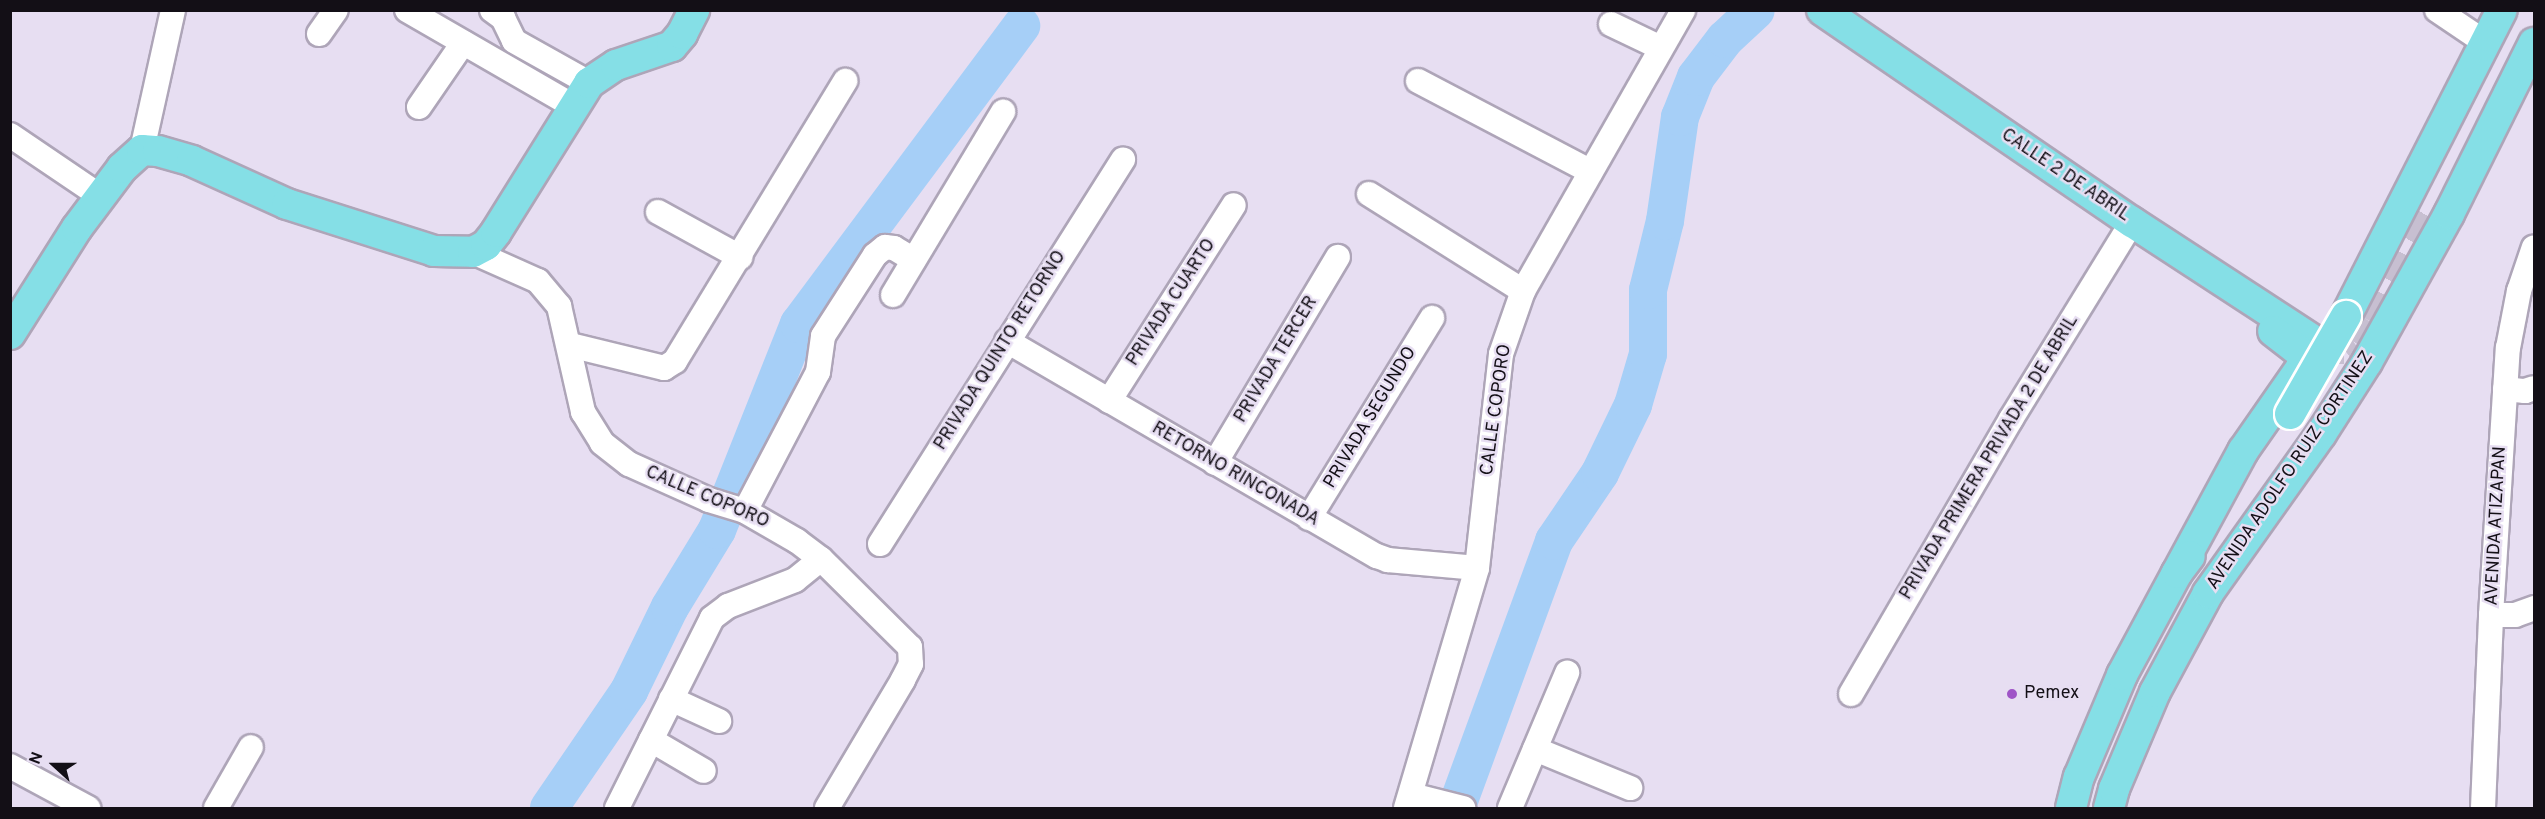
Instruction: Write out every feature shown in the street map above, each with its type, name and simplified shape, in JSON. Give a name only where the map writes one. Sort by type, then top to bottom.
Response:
[{"type":"main road","points":[[10,334],[100,196],[130,158],[142,150],[158,151],[192,161],[287,204],[434,251],[473,252],[486,245],[496,232],[582,95],[601,73],[616,65],[672,46],[682,34],[694,10]]},
{"type":"main road","name":"CALLE 2 DE ABRIL","points":[[1822,10],[2133,223],[2310,338]]},
{"type":"main road","points":[[2486,43],[2502,10]]},
{"type":"main road","points":[[2431,205],[2535,41]]},
{"type":"main road","name":"AVENIDA ADOLFO RUIZ CORTINEZ","points":[[2109,808],[2114,789],[2155,692],[2208,593],[2321,434],[2367,362],[2449,214],[2535,41]]},
{"type":"main road","name":"AVENIDA ADOLFO RUIZ CORTINEZ","points":[[2071,808],[2079,777],[2122,675],[2177,573],[2290,414],[2346,316],[2486,43]]},
{"type":"main road","points":[[2133,223],[2154,251],[2173,267],[2293,344],[2303,360],[2301,368],[2243,451],[2177,573]]},
{"type":"street","points":[[142,150],[173,10]]},
{"type":"street","points":[[319,34],[336,10]]},
{"type":"street","points":[[407,10],[463,43],[582,95]]},
{"type":"street","points":[[492,10],[503,18],[514,41],[582,95]]},
{"type":"street","name":"CALLE COPORO","points":[[1408,802],[1477,568],[1501,354],[1523,291],[1683,10]]},
{"type":"street","points":[[2437,10],[2486,43]]},
{"type":"street","points":[[1611,24],[1661,48]]},
{"type":"street","points":[[419,107],[463,43]]},
{"type":"street","points":[[570,345],[664,368],[675,361],[845,81]]},
{"type":"street","points":[[1418,81],[1591,172]]},
{"type":"street","points":[[893,295],[1004,112]]},
{"type":"street","points":[[10,135],[100,196]]},
{"type":"street","name":"PRIVADA QUINTO RETORNO","points":[[880,544],[1123,159]]},
{"type":"street","points":[[1369,194],[1523,291]]},
{"type":"street","name":"PRIVADA CUARTO","points":[[1109,401],[1234,205]]},
{"type":"street","points":[[658,212],[740,257]]},
{"type":"street","name":"PRIVADA PRIMERA PRIVADA 2 DE ABRIL","points":[[1851,694],[2005,429],[2133,223]]},
{"type":"street","name":"AVENIDA ATIZAPAN","points":[[2484,808],[2491,615],[2511,321],[2535,246]]},
{"type":"street","points":[[745,511],[818,372],[823,336],[875,255],[885,247],[894,248],[914,260]]},
{"type":"street","name":"CALLE COPORO","points":[[473,252],[538,281],[559,306],[570,345],[583,412],[603,443],[629,464],[709,500],[745,511],[797,541],[821,559],[910,647],[911,664],[827,808]]},
{"type":"street","name":"PRIVADA TERCER","points":[[1215,463],[1338,257]]},
{"type":"street","name":"PRIVADA SEGUNDO","points":[[1310,519],[1432,318]]},
{"type":"street","name":"RETORNO RINCONADA","points":[[1007,341],[1310,519],[1388,560],[1477,568]]},
{"type":"street","points":[[2505,389],[2525,391],[2535,388]]},
{"type":"street","points":[[617,808],[712,618],[728,606],[795,580],[821,559]]},
{"type":"street","points":[[2491,615],[2515,615],[2535,608]]},
{"type":"street","points":[[1510,808],[1567,673]]},
{"type":"street","points":[[671,699],[719,721]]},
{"type":"street","points":[[651,740],[704,771]]},
{"type":"street","points":[[216,808],[251,747]]},
{"type":"street","points":[[1535,749],[1630,788]]},
{"type":"street","points":[[10,766],[88,808]]},
{"type":"street","points":[[1408,802],[1463,808]]},
{"type":"waterway","points":[[1460,798],[1554,541],[1600,473],[1633,405],[1648,354],[1648,290],[1665,221],[1680,117],[1696,77],[1725,39],[1756,10]]},
{"type":"waterway","points":[[549,808],[629,691],[670,607],[717,530],[799,324],[1021,26]]},
{"type":"tunnel","points":[[2310,338],[2333,349],[2344,349],[2354,342],[2431,205]]},
{"type":"place","name":"Pemex","points":[[2012,694]]}]
